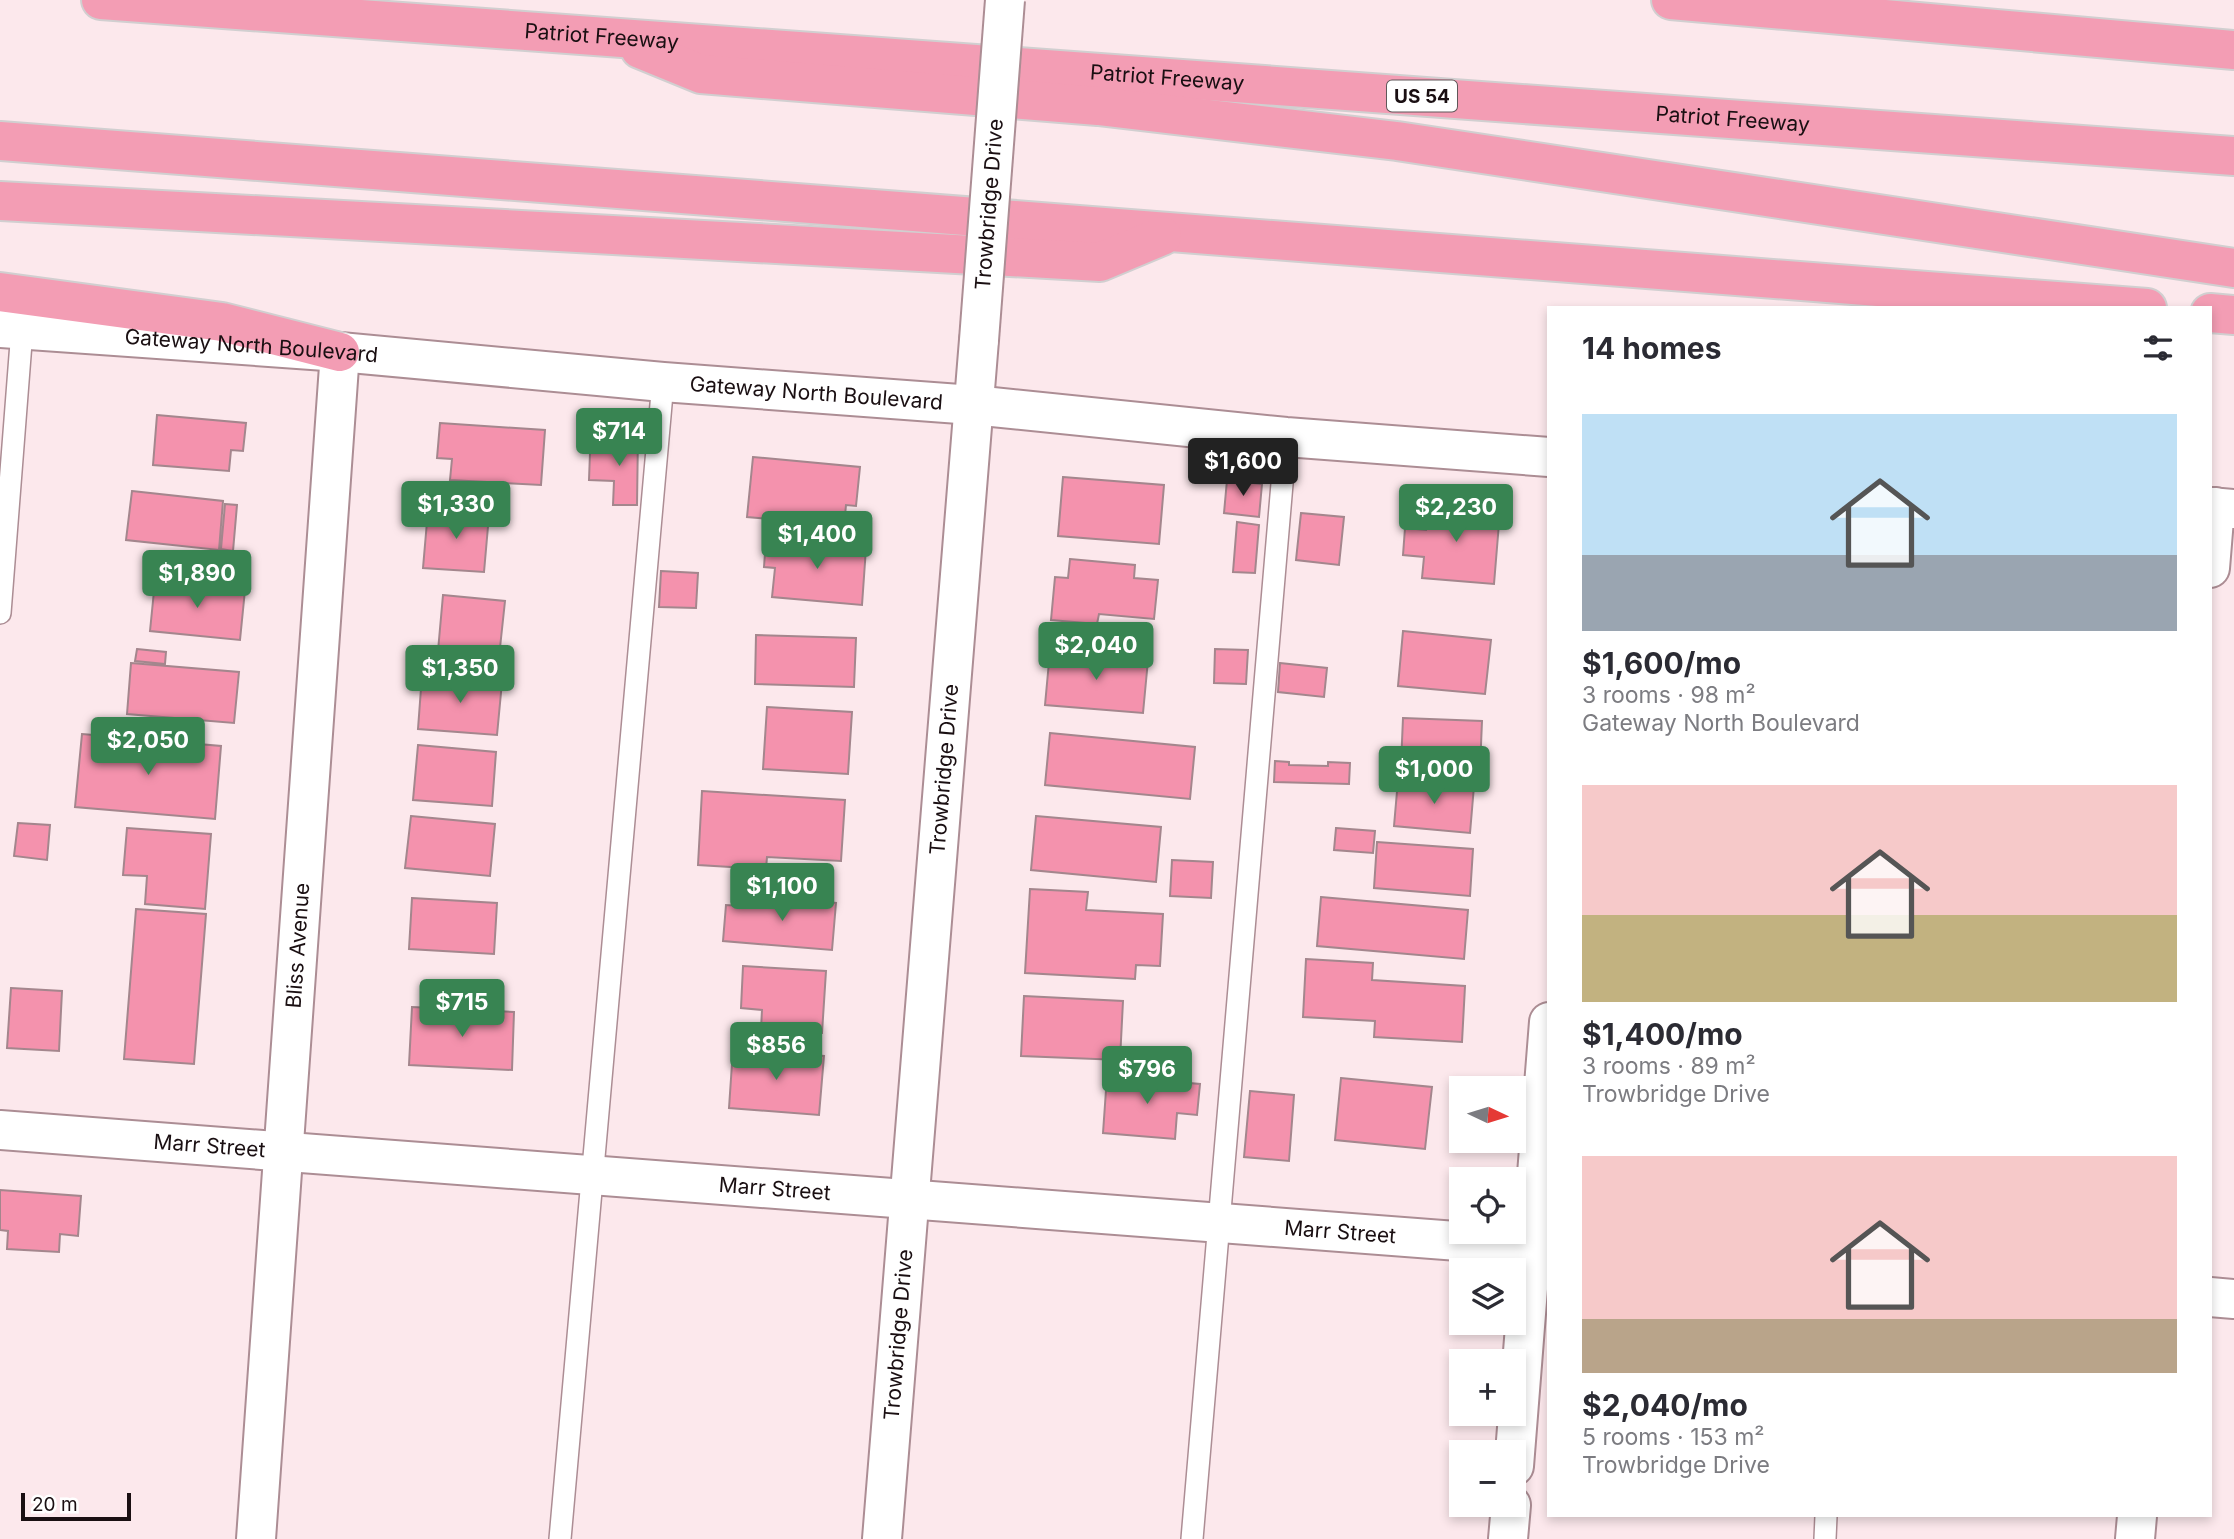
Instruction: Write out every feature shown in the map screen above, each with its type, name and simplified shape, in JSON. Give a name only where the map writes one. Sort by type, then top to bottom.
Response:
[{"type":"highway","name":"Patriot Freeway","points":[[101,0],[2234,156]]},
{"type":"highway","points":[[1671,0],[2234,50]]},
{"type":"highway","points":[[609,37],[701,75],[1098,106],[1384,139],[2234,268]]},
{"type":"highway","points":[[0,141],[1167,234],[2121,306]]},
{"type":"highway","points":[[0,201],[1100,262],[1167,234]]},
{"type":"highway","points":[[0,292],[222,322],[340,352]]},
{"type":"highway","points":[[2212,313],[2234,315]]},
{"type":"street","name":"Trowbridge Drive","points":[[882,1539],[1004,0]]},
{"type":"street","name":"Gateway North Boulevard","points":[[11,329],[340,352],[663,382],[974,405],[1286,437],[1547,457]]},
{"type":"street","name":"Bliss Avenue","points":[[256,1539],[286,1151],[340,352]]},
{"type":"street","points":[[2212,556],[2220,508]]},
{"type":"street","points":[[1517,1440],[1540,1248],[1547,1072]]},
{"type":"street","name":"Marr Street","points":[[0,1130],[908,1197],[1540,1248]]},
{"type":"street","points":[[2212,1297],[2234,1299]]},
{"type":"street","points":[[1508,1539],[1510,1517]]},
{"type":"street","points":[[2135,1539],[2137,1517]]},
{"type":"lane","points":[[0,612],[11,329]]},
{"type":"lane","points":[[559,1539],[663,382]]},
{"type":"lane","points":[[1192,1539],[1286,437]]},
{"type":"lane","points":[[1825,1539],[1826,1517]]},
{"type":"building","points":[[157,415],[246,423],[243,451],[231,450],[229,471],[153,465]]},
{"type":"building","points":[[440,423],[545,430],[541,485],[450,480],[452,459],[437,458]]},
{"type":"building","points":[[609,434],[638,434],[637,505],[613,505],[614,481],[589,480],[590,453],[609,453]]},
{"type":"building","points":[[753,457],[860,467],[856,506],[846,505],[844,526],[747,517]]},
{"type":"building","points":[[1063,477],[1164,485],[1159,544],[1058,536]]},
{"type":"building","points":[[1227,480],[1262,484],[1259,517],[1224,513]]},
{"type":"building","points":[[132,491],[223,501],[219,550],[126,540]]},
{"type":"building","points":[[225,504],[237,505],[233,551],[221,549]]},
{"type":"building","points":[[1427,505],[1500,511],[1494,584],[1422,578],[1424,557],[1403,555],[1405,528],[1426,530]]},
{"type":"building","points":[[428,510],[489,515],[484,572],[423,568]]},
{"type":"building","points":[[1301,513],[1344,517],[1339,565],[1296,560]]},
{"type":"building","points":[[1237,522],[1259,525],[1255,573],[1233,572]]},
{"type":"building","points":[[766,539],[866,548],[862,605],[772,597],[775,568],[764,567]]},
{"type":"building","points":[[1070,559],[1135,565],[1134,578],[1158,580],[1154,619],[1099,614],[1097,624],[1051,620],[1055,577],[1068,578]]},
{"type":"building","points":[[661,571],[698,573],[696,608],[659,607]]},
{"type":"building","points":[[155,581],[245,590],[240,640],[150,631]]},
{"type":"building","points":[[443,595],[505,601],[499,657],[438,651]]},
{"type":"building","points":[[1403,631],[1491,640],[1485,694],[1398,686]]},
{"type":"building","points":[[756,635],[856,638],[854,687],[755,684]]},
{"type":"building","points":[[137,649],[166,652],[165,664],[135,661]]},
{"type":"building","points":[[1215,649],[1248,650],[1246,684],[1214,683]]},
{"type":"building","points":[[1050,651],[1148,660],[1143,713],[1045,705]]},
{"type":"building","points":[[131,663],[239,672],[234,723],[127,714]]},
{"type":"building","points":[[1280,663],[1327,668],[1324,697],[1278,692]]},
{"type":"building","points":[[422,675],[502,682],[497,735],[418,729]]},
{"type":"building","points":[[767,707],[852,712],[848,774],[763,769]]},
{"type":"building","points":[[1403,718],[1482,721],[1480,769],[1401,765]]},
{"type":"building","points":[[1050,733],[1195,747],[1190,799],[1045,785]]},
{"type":"building","points":[[82,734],[221,746],[215,819],[75,807]]},
{"type":"building","points":[[418,745],[496,752],[492,806],[413,800]]},
{"type":"building","points":[[1275,761],[1289,762],[1289,765],[1328,766],[1328,762],[1350,763],[1349,784],[1274,782]]},
{"type":"building","points":[[1398,780],[1474,786],[1470,833],[1394,826]]},
{"type":"building","points":[[702,791],[845,800],[841,861],[767,857],[766,869],[698,865]]},
{"type":"building","points":[[411,816],[495,824],[490,876],[405,868]]},
{"type":"building","points":[[1036,816],[1161,827],[1156,882],[1031,870]]},
{"type":"building","points":[[18,823],[50,825],[47,860],[14,856]]},
{"type":"building","points":[[127,828],[211,834],[205,909],[145,904],[147,876],[123,875]]},
{"type":"building","points":[[1336,828],[1375,831],[1373,853],[1334,850]]},
{"type":"building","points":[[1377,842],[1473,849],[1470,896],[1374,888]]},
{"type":"building","points":[[1172,860],[1213,862],[1211,898],[1170,896]]},
{"type":"building","points":[[1030,889],[1088,892],[1086,910],[1163,914],[1160,966],[1136,965],[1135,979],[1025,973]]},
{"type":"building","points":[[758,896],[836,903],[832,950],[723,941],[726,905],[757,907]]},
{"type":"building","points":[[1321,897],[1468,910],[1464,959],[1317,946]]},
{"type":"building","points":[[412,898],[497,903],[494,954],[409,949]]},
{"type":"building","points":[[136,909],[206,914],[194,1064],[124,1059]]},
{"type":"building","points":[[1306,959],[1373,963],[1372,980],[1465,986],[1462,1042],[1374,1037],[1375,1021],[1303,1017]]},
{"type":"building","points":[[743,966],[826,971],[822,1033],[761,1029],[762,1010],[741,1008]]},
{"type":"building","points":[[11,988],[62,991],[59,1051],[7,1048]]},
{"type":"building","points":[[1024,996],[1123,1001],[1120,1060],[1021,1056]]},
{"type":"building","points":[[412,1007],[514,1012],[512,1070],[409,1065]]},
{"type":"building","points":[[733,1049],[824,1056],[819,1115],[729,1108]]},
{"type":"building","points":[[1107,1076],[1200,1084],[1197,1115],[1177,1113],[1175,1139],[1103,1133]]},
{"type":"building","points":[[1341,1078],[1432,1087],[1425,1149],[1335,1140]]},
{"type":"building","points":[[1250,1091],[1294,1095],[1289,1161],[1244,1157]]},
{"type":"building","points":[[0,1190],[81,1196],[78,1236],[60,1234],[59,1252],[7,1249],[8,1231],[0,1230]]}]
